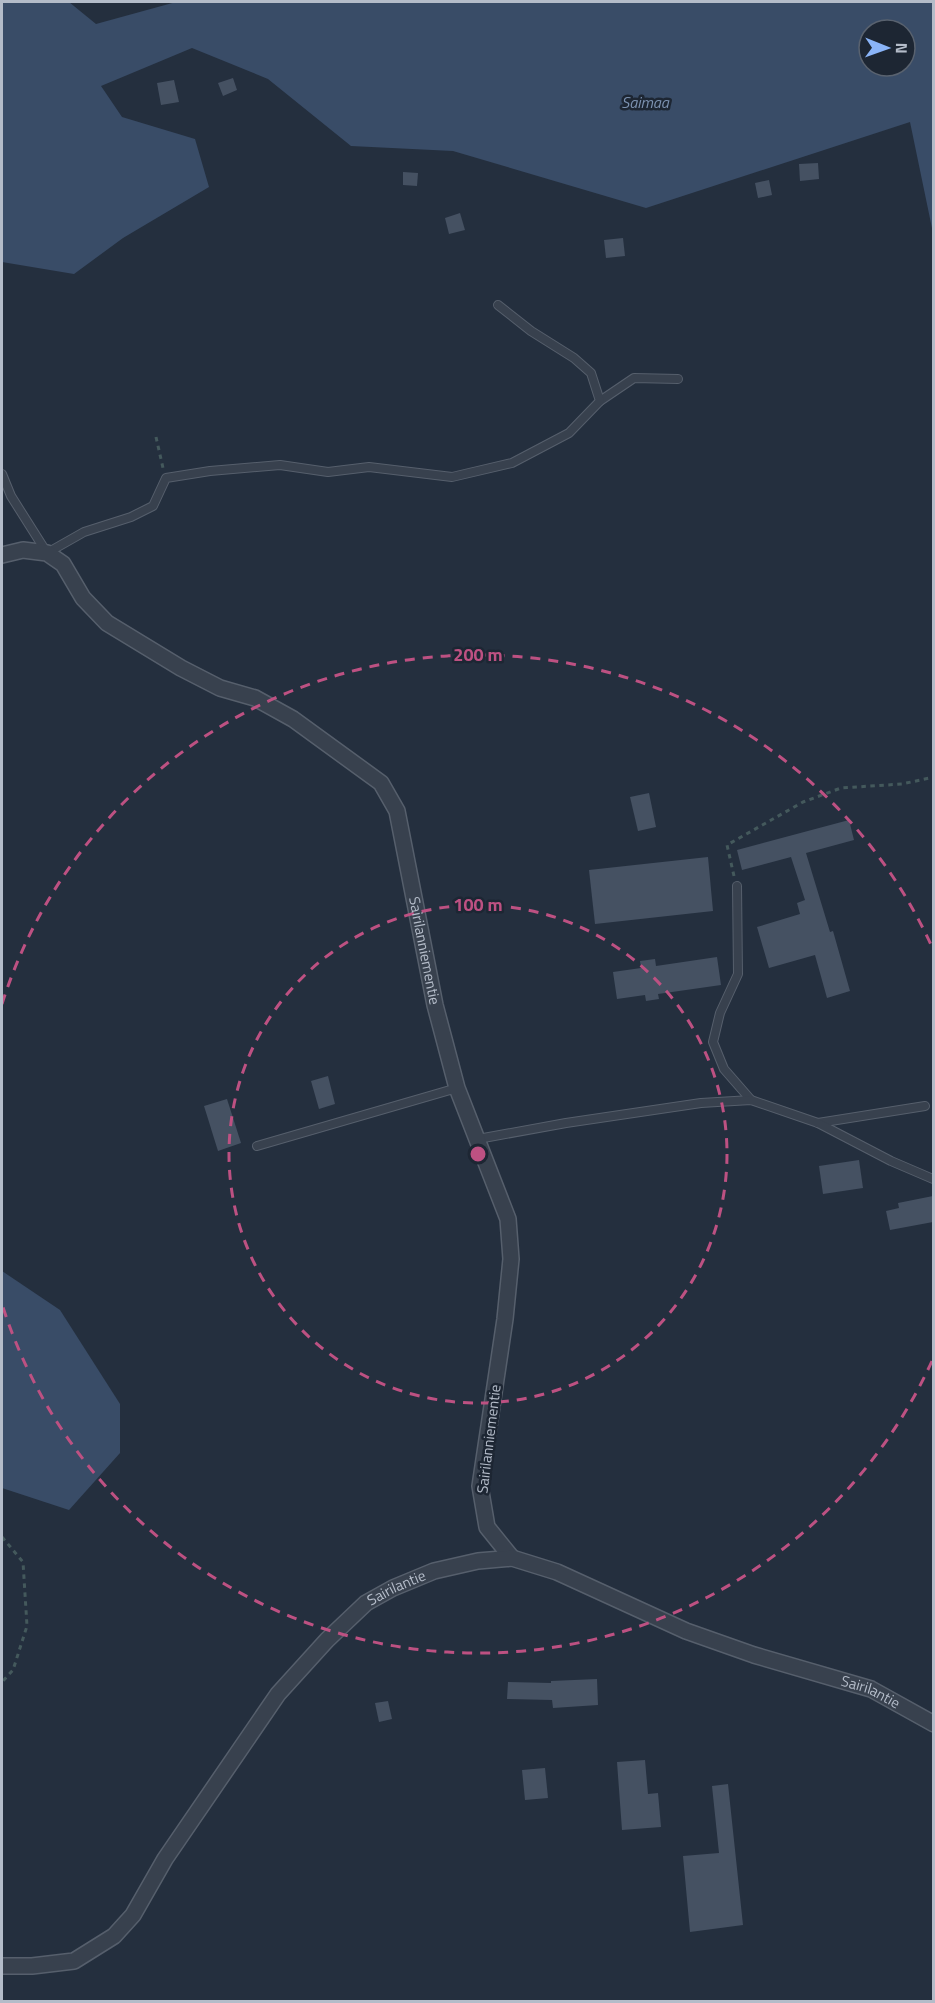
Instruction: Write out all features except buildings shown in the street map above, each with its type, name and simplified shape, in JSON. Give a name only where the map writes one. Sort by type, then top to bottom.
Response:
[{"type":"street","points":[[2,555],[23,550],[47,553]]},
{"type":"street","name":"Sairilanniementie","points":[[47,553],[63,564],[83,598],[107,623],[181,668],[220,688],[255,698],[293,719],[381,783],[397,811],[435,1005],[457,1089],[508,1219],[511,1259],[505,1318],[480,1494],[487,1527],[512,1558]]},
{"type":"street","name":"Sairilantie","points":[[2,1966],[32,1966],[74,1961],[114,1936],[133,1915],[165,1859],[278,1694],[327,1640],[366,1603],[393,1588],[434,1571],[478,1561],[512,1558],[557,1572],[686,1631],[754,1655],[871,1689],[933,1724]]},
{"type":"lane","points":[[498,304],[508,315],[574,358],[591,373],[600,401]]},
{"type":"lane","points":[[2,474],[11,496],[47,553],[84,532],[131,517],[153,506],[166,478],[210,471],[280,465],[327,472],[369,467],[452,477],[512,463],[569,433],[600,401],[634,378],[678,379]]},
{"type":"lane","points":[[737,886],[738,974],[720,1013],[713,1042],[724,1069],[751,1100]]},
{"type":"lane","points":[[257,1146],[457,1089]]},
{"type":"lane","points":[[478,1139],[701,1103],[751,1100],[819,1123],[891,1161],[933,1179]]},
{"type":"lane","points":[[819,1123],[925,1106]]},
{"type":"path","points":[[156,437],[166,478]]},
{"type":"path","points":[[737,886],[727,845],[803,802],[841,788],[902,784],[933,777]]},
{"type":"path","points":[[2,1537],[23,1562],[27,1626],[13,1670],[2,1682]]},
{"type":"water","name":"Saimaa","points":[[2,2],[69,2],[96,24],[176,2],[933,2],[933,233],[910,122],[646,208],[453,151],[351,146],[268,79],[192,48],[101,86],[122,117],[195,139],[209,187],[123,238],[74,274],[2,262]]},
{"type":"water","points":[[2,1271],[60,1310],[120,1404],[120,1453],[69,1510],[2,1488]]}]
